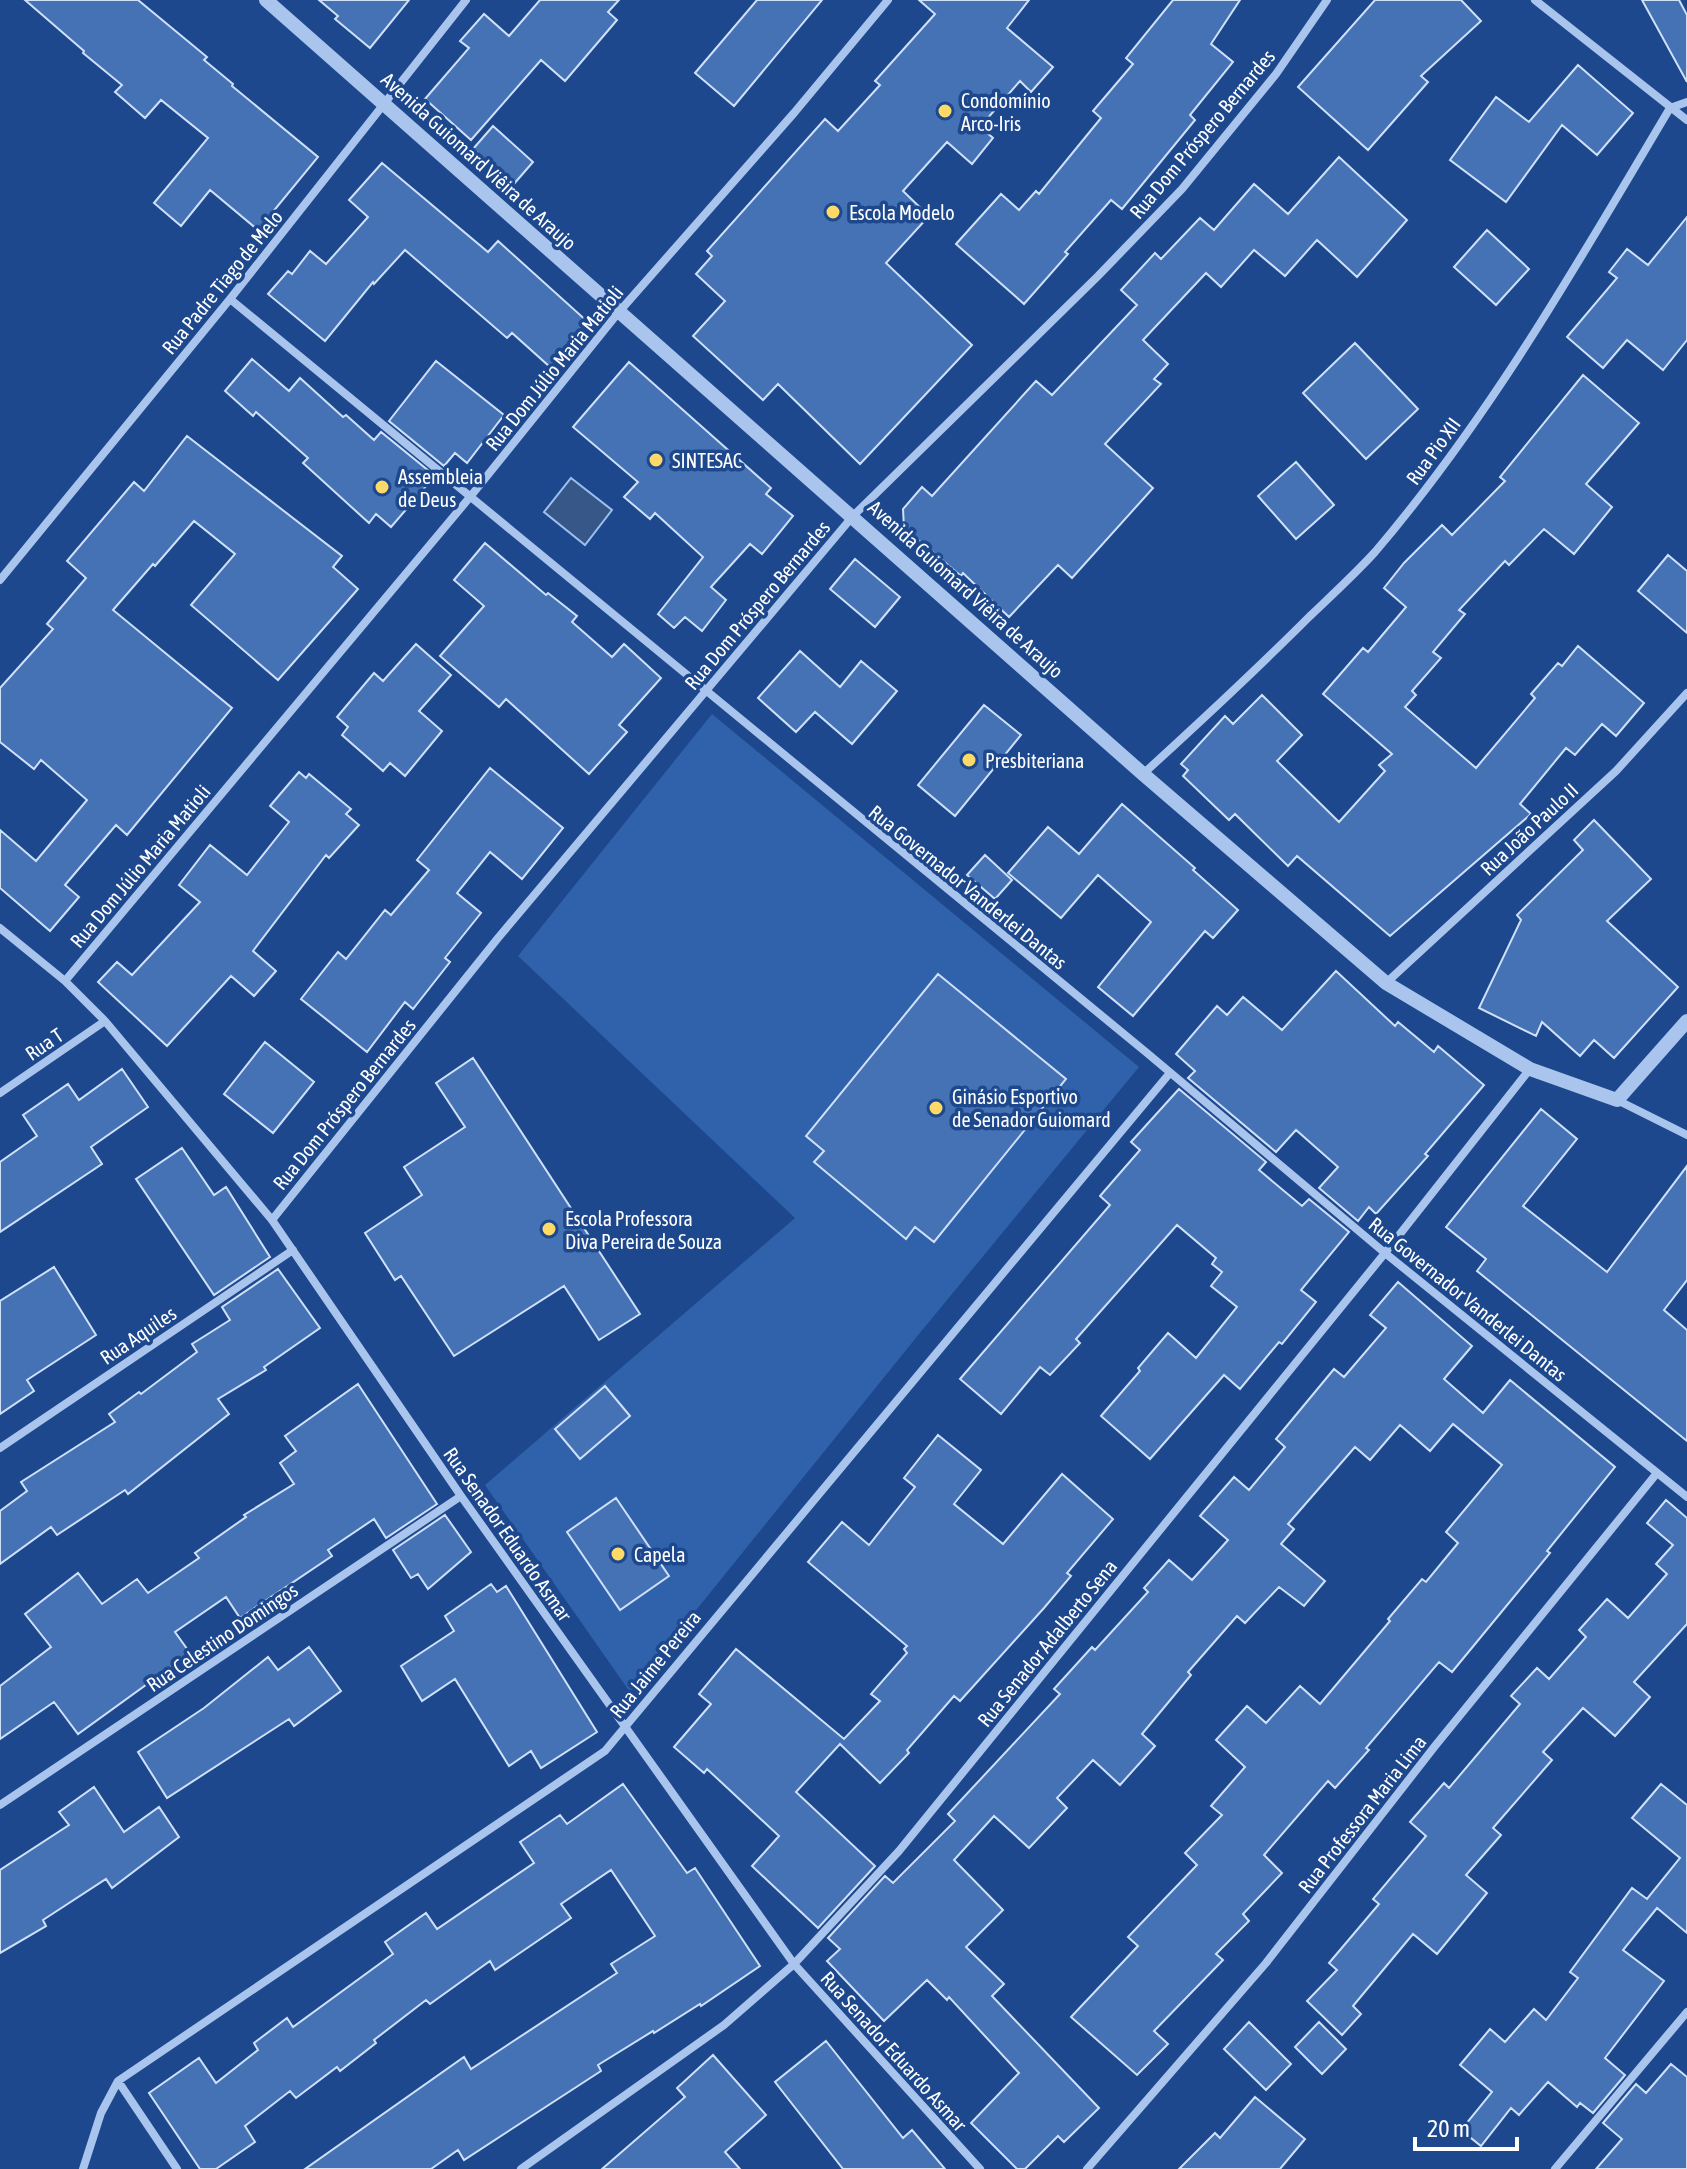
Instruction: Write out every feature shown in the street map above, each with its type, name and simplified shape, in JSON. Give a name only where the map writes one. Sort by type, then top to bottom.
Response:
[{"type":"street","name":"Avenida Guiomard Viêira de Araujo","points":[[266,0],[1143,774],[1386,983],[1530,1069],[1617,1100],[1687,1135]]},
{"type":"street","name":"Rua Padre Tiago de Melo","points":[[0,580],[230,299],[466,0]]},
{"type":"street","name":"Rua Dom Júlio Maria Matioli","points":[[65,981],[470,497],[618,313],[794,113],[888,0]]},
{"type":"street","name":"Rua Dom Próspero Bernardes","points":[[272,1220],[498,938],[853,516],[1098,276],[1182,189],[1276,74],[1327,0]]},
{"type":"street","points":[[1535,0],[1687,120]]},
{"type":"street","points":[[1670,108],[1687,102]]},
{"type":"street","name":"Rua Pio XII","points":[[1143,774],[1252,674],[1372,554],[1425,490],[1491,399],[1569,279],[1670,108]]},
{"type":"street","name":"Rua Governador Vanderlei Dantas","points":[[230,299],[1385,1253],[1687,1497]]},
{"type":"street","name":"Rua João Paulo II","points":[[1386,983],[1616,771],[1687,693]]},
{"type":"street","name":"Rua Senador Eduardo Asmar","points":[[0,928],[65,981],[105,1021],[272,1220],[461,1496],[794,1964],[980,2169]]},
{"type":"street","name":"Rua T","points":[[0,1093],[105,1021]]},
{"type":"street","points":[[1617,1100],[1687,1021]]},
{"type":"street","name":"Rua Senador Adalberto Sena","points":[[521,2169],[724,2025],[794,1964],[899,1851],[1385,1253],[1530,1069]]},
{"type":"street","name":"Rua Jaime Pereira","points":[[83,2169],[101,2113],[118,2081],[605,1751],[1169,1074]]},
{"type":"street","name":"Rua Aquiles","points":[[0,1448],[293,1250]]},
{"type":"street","name":"Rua Professora Maria Lima","points":[[1087,2169],[1266,1963],[1435,1746],[1657,1473]]},
{"type":"street","name":"Rua Celestino Domingos","points":[[0,1805],[461,1496]]},
{"type":"street","points":[[1555,2169],[1687,2012]]},
{"type":"street","points":[[118,2081],[177,2169]]},
{"type":"shaded area","points":[[571,478],[612,510],[585,545],[544,512]]},
{"type":"shaded area","points":[[712,714],[1139,1067],[630,1692],[485,1485],[795,1218],[518,956]]},
{"type":"building","points":[[25,0],[138,0],[207,57],[204,60],[232,86],[318,157],[258,230],[210,190],[181,226],[154,203],[208,138],[161,100],[145,118],[115,92],[122,85]]},
{"type":"building","points":[[319,0],[409,0],[370,48],[335,19],[338,16]]},
{"type":"building","points":[[540,0],[619,0],[608,12],[617,20],[565,81],[541,60],[471,140],[425,99],[469,48],[460,41],[484,14],[509,36]]},
{"type":"building","points":[[757,0],[822,0],[734,106],[695,73]]},
{"type":"building","name":"Escola Modelo","points":[[919,0],[1029,0],[1007,28],[1053,67],[1031,92],[1020,81],[980,127],[993,138],[972,164],[947,142],[903,191],[929,216],[886,263],[972,345],[860,464],[778,384],[763,400],[693,336],[725,301],[696,274],[712,256],[707,251],[825,119],[838,131],[880,85],[875,81],[935,14]]},
{"type":"building","points":[[1173,0],[1240,0],[1211,44],[1233,62],[1190,115],[1195,120],[1122,209],[1111,200],[1024,304],[956,244],[1001,194],[1019,210],[1036,191],[1039,194],[1101,118],[1093,111],[1133,64],[1126,58]]},
{"type":"building","points":[[1375,0],[1461,0],[1481,21],[1421,76],[1428,82],[1368,150],[1298,87]]},
{"type":"building","points":[[1642,0],[1679,0],[1687,15],[1687,82]]},
{"type":"building","points":[[1578,65],[1633,113],[1597,155],[1562,125],[1506,202],[1450,160],[1496,97],[1529,122]]},
{"type":"building","points":[[493,126],[533,162],[513,185],[473,149]]},
{"type":"building","points":[[1339,157],[1407,220],[1357,277],[1317,240],[1285,276],[1254,250],[1221,287],[1206,273],[1143,340],[1168,364],[1154,379],[1161,384],[1105,444],[1153,488],[1072,578],[1058,565],[1009,617],[963,573],[961,576],[904,528],[903,509],[922,487],[932,496],[1036,381],[1052,395],[1137,305],[1121,290],[1155,253],[1161,259],[1200,218],[1214,230],[1254,184],[1288,214]]},
{"type":"building","points":[[382,163],[488,252],[498,241],[589,323],[550,367],[512,333],[507,338],[405,250],[373,282],[325,341],[268,294],[288,271],[292,274],[310,251],[326,264],[368,217],[349,200]]},
{"type":"building","points":[[1687,217],[1687,340],[1663,370],[1627,340],[1603,368],[1567,337],[1617,278],[1609,272],[1627,249],[1648,265]]},
{"type":"building","points":[[1487,230],[1529,269],[1496,305],[1454,267]]},
{"type":"building","points":[[1355,343],[1418,409],[1366,459],[1303,393]]},
{"type":"building","points":[[252,359],[289,391],[300,378],[374,440],[381,432],[435,476],[391,527],[376,514],[369,523],[303,463],[308,458],[256,412],[253,416],[225,391]]},
{"type":"building","points":[[436,361],[504,415],[467,463],[455,453],[444,466],[389,421]]},
{"type":"building","points":[[629,362],[771,488],[766,494],[793,516],[762,554],[750,544],[711,587],[726,600],[702,631],[685,617],[674,628],[658,614],[703,557],[655,513],[650,519],[624,497],[638,482],[573,427]]},
{"type":"building","points":[[1583,375],[1639,423],[1586,484],[1612,507],[1574,554],[1544,529],[1509,565],[1505,561],[1459,610],[1465,614],[1433,652],[1441,658],[1412,691],[1416,695],[1405,707],[1476,768],[1535,698],[1531,694],[1558,663],[1562,666],[1578,646],[1644,703],[1616,736],[1602,724],[1575,755],[1566,748],[1520,804],[1531,814],[1390,936],[1297,856],[1288,866],[1235,814],[1229,820],[1183,776],[1188,770],[1181,764],[1225,716],[1233,724],[1262,695],[1302,735],[1277,761],[1339,822],[1385,771],[1379,765],[1392,754],[1323,694],[1363,648],[1368,652],[1406,607],[1384,588],[1404,563],[1442,525],[1452,535],[1505,481],[1500,477]]},
{"type":"building","points":[[187,436],[342,556],[333,567],[358,589],[278,680],[191,605],[235,554],[194,521],[155,566],[153,564],[113,610],[232,708],[127,835],[116,825],[65,885],[79,897],[50,931],[0,888],[0,830],[36,861],[87,800],[41,760],[34,769],[0,742],[0,688],[53,629],[47,624],[86,578],[67,561],[134,482],[144,491]]},
{"type":"building","points":[[1296,462],[1334,505],[1296,539],[1258,496]]},
{"type":"building","points":[[485,543],[546,595],[548,593],[577,616],[572,622],[612,657],[624,644],[661,678],[619,725],[627,732],[589,774],[506,699],[499,707],[440,656],[484,606],[454,580]]},
{"type":"building","points":[[1668,555],[1687,571],[1687,633],[1638,591]]},
{"type":"building","points":[[855,559],[900,597],[875,627],[830,589]]},
{"type":"building","points":[[416,644],[451,675],[419,711],[442,731],[405,776],[390,763],[383,771],[342,735],[348,727],[337,717],[374,673],[383,681]]},
{"type":"building","points":[[800,651],[840,687],[861,661],[897,691],[852,744],[815,712],[796,732],[758,698]]},
{"type":"building","name":"Presbiteriana","points":[[984,705],[1021,735],[955,816],[918,785]]},
{"type":"building","points":[[490,768],[563,828],[522,879],[490,852],[457,893],[481,913],[445,958],[450,962],[413,1009],[405,1002],[367,1052],[301,999],[338,952],[346,959],[385,910],[391,915],[429,870],[417,860]]},
{"type":"building","points":[[299,772],[306,778],[309,774],[351,809],[346,814],[359,825],[329,858],[326,855],[253,951],[276,971],[254,996],[231,976],[167,1046],[98,982],[117,962],[132,975],[200,902],[179,885],[210,845],[247,875],[289,822],[270,806]]},
{"type":"building","points":[[1122,804],[1238,910],[1213,938],[1205,931],[1133,1016],[1098,987],[1151,922],[1098,875],[1061,918],[1008,873],[1048,827],[1079,854]]},
{"type":"building","points":[[1594,820],[1651,879],[1607,921],[1678,987],[1614,1058],[1594,1040],[1580,1056],[1542,1022],[1536,1036],[1479,1008],[1521,920],[1517,915],[1583,850],[1574,840]]},
{"type":"building","points":[[985,855],[1012,880],[995,899],[967,875]]},
{"type":"building","points":[[1336,971],[1395,1026],[1398,1022],[1434,1052],[1438,1046],[1484,1085],[1425,1154],[1428,1156],[1376,1214],[1369,1207],[1358,1221],[1319,1188],[1338,1167],[1296,1130],[1276,1152],[1188,1078],[1195,1071],[1176,1054],[1217,1006],[1227,1015],[1243,997],[1282,1030]]},
{"type":"building","name":"Ginásio Esportivo de Senador Guiomard","points":[[938,974],[1066,1079],[934,1242],[915,1227],[906,1239],[814,1162],[824,1151],[806,1136]]},
{"type":"building","points":[[265,1042],[314,1082],[273,1133],[224,1094]]},
{"type":"building","points":[[473,1058],[640,1314],[599,1340],[564,1286],[454,1356],[401,1276],[395,1280],[365,1233],[422,1195],[404,1167],[465,1127],[436,1083]]},
{"type":"building","points":[[122,1069],[148,1107],[91,1147],[102,1164],[0,1232],[0,1162],[37,1136],[23,1115],[68,1084],[79,1100]]},
{"type":"building","points":[[1179,1089],[1266,1162],[1259,1170],[1302,1206],[1309,1199],[1349,1232],[1301,1290],[1316,1302],[1282,1344],[1279,1342],[1240,1389],[1224,1375],[1150,1459],[1101,1416],[1168,1333],[1196,1358],[1237,1307],[1211,1286],[1222,1272],[1212,1264],[1216,1258],[1177,1225],[1076,1339],[1080,1343],[1050,1375],[1040,1367],[1001,1414],[960,1379],[1110,1205],[1100,1196],[1140,1150],[1131,1142]]},
{"type":"building","points":[[1541,1109],[1577,1139],[1523,1206],[1607,1272],[1687,1166],[1687,1280],[1664,1310],[1687,1330],[1687,1441],[1477,1271],[1486,1259],[1446,1227]]},
{"type":"building","points":[[182,1148],[214,1195],[226,1187],[270,1257],[214,1295],[136,1179]]},
{"type":"building","points":[[54,1267],[96,1335],[27,1380],[34,1391],[0,1414],[0,1301]]},
{"type":"building","points":[[278,1269],[320,1328],[264,1367],[266,1370],[218,1399],[229,1414],[128,1494],[125,1490],[57,1535],[51,1527],[0,1564],[0,1511],[27,1491],[21,1482],[115,1422],[109,1414],[197,1352],[192,1344],[230,1320],[222,1307]]},
{"type":"building","points":[[1398,1282],[1472,1346],[1444,1379],[1483,1413],[1510,1380],[1615,1467],[1547,1551],[1550,1553],[1452,1672],[1439,1662],[1335,1788],[1328,1781],[1264,1855],[1282,1873],[1243,1914],[1249,1921],[1216,1954],[1223,1960],[1154,2031],[1168,2044],[1137,2075],[1071,2017],[1138,1946],[1128,1937],[1197,1865],[1185,1853],[1222,1815],[1211,1806],[1245,1767],[1216,1740],[1247,1706],[1266,1723],[1300,1686],[1320,1704],[1422,1579],[1426,1582],[1458,1543],[1446,1532],[1502,1465],[1453,1424],[1430,1451],[1400,1425],[1370,1460],[1355,1447],[1288,1524],[1294,1529],[1281,1544],[1325,1581],[1304,1606],[1279,1587],[1245,1623],[1237,1616],[1188,1672],[1191,1675],[1142,1734],[1155,1746],[1120,1785],[1093,1760],[1057,1798],[1067,1808],[1029,1848],[994,1816],[954,1860],[1003,1910],[966,1947],[1004,1984],[992,1996],[1099,2108],[1064,2142],[1058,2136],[1025,2169],[1017,2169],[971,2123],[1019,2073],[949,1997],[947,2000],[927,1980],[884,2021],[827,1961],[840,1949],[828,1938],[885,1876],[893,1883],[955,1821],[948,1814],[1060,1694],[1054,1689],[1148,1592],[1144,1588],[1169,1560],[1192,1580],[1228,1540],[1200,1516],[1234,1477],[1249,1490],[1285,1447],[1276,1439],[1334,1369],[1344,1377],[1386,1328],[1370,1315]]},
{"type":"building","points":[[358,1384],[437,1504],[386,1538],[374,1519],[328,1550],[332,1556],[240,1618],[226,1597],[175,1632],[190,1653],[78,1734],[54,1702],[0,1739],[0,1686],[51,1647],[25,1614],[78,1573],[102,1604],[137,1579],[148,1593],[199,1558],[195,1553],[246,1517],[244,1515],[294,1484],[280,1463],[296,1451],[285,1436]]},
{"type":"building","points":[[605,1386],[630,1416],[580,1459],[555,1429]]},
{"type":"building","points":[[938,1435],[981,1470],[954,1504],[1003,1544],[1062,1474],[1113,1519],[1067,1573],[1071,1576],[1044,1608],[960,1701],[954,1696],[907,1750],[909,1753],[880,1783],[840,1744],[796,1792],[875,1866],[818,1928],[752,1866],[779,1836],[707,1769],[704,1773],[674,1747],[711,1704],[699,1694],[736,1649],[844,1739],[880,1701],[871,1694],[907,1653],[904,1649],[907,1646],[808,1562],[842,1522],[869,1545],[915,1487],[904,1478]]},
{"type":"building","name":"Capela","points":[[616,1498],[669,1576],[620,1610],[567,1532]]},
{"type":"building","points":[[1666,1500],[1687,1518],[1687,1624],[1634,1682],[1650,1697],[1615,1736],[1583,1708],[1543,1752],[1552,1760],[1493,1828],[1501,1835],[1466,1875],[1487,1893],[1437,1954],[1413,1934],[1353,2006],[1361,2014],[1342,2035],[1307,2001],[1337,1970],[1329,1963],[1379,1904],[1373,1899],[1426,1836],[1410,1822],[1444,1783],[1449,1788],[1520,1704],[1511,1696],[1537,1668],[1549,1679],[1586,1637],[1579,1630],[1607,1599],[1628,1618],[1667,1574],[1656,1564],[1673,1545],[1647,1523]]},
{"type":"building","points":[[445,1515],[471,1552],[428,1589],[418,1574],[411,1578],[393,1550]]},
{"type":"building","points":[[491,1584],[497,1592],[506,1586],[597,1732],[541,1768],[531,1751],[509,1766],[455,1679],[422,1701],[401,1666],[454,1631],[445,1616]]},
{"type":"building","points":[[309,1647],[341,1691],[294,1726],[289,1719],[167,1798],[138,1752],[204,1708],[268,1657],[278,1670]]},
{"type":"building","points":[[623,1784],[687,1873],[695,1868],[760,1966],[701,2006],[598,2065],[601,2071],[464,2160],[458,2150],[431,2169],[305,2169],[464,2057],[471,2069],[617,1973],[611,1964],[655,1936],[611,1870],[561,1904],[571,1918],[495,1970],[490,1961],[430,2004],[426,2000],[340,2071],[337,2067],[296,2098],[290,2091],[245,2126],[255,2142],[216,2169],[200,2169],[149,2093],[199,2058],[216,2083],[258,2050],[254,2043],[287,2018],[293,2027],[393,1954],[385,1942],[426,1913],[437,1929],[534,1863],[520,1842],[560,1815],[567,1824]]},
{"type":"building","points":[[1661,1784],[1687,1805],[1687,1933],[1657,1908],[1623,1950],[1664,1981],[1605,2058],[1625,2075],[1593,2113],[1580,2103],[1577,2107],[1548,2082],[1519,2115],[1511,2108],[1481,2146],[1461,2130],[1492,2092],[1460,2065],[1490,2029],[1505,2042],[1534,2009],[1546,2020],[1578,1978],[1570,1972],[1632,1888],[1647,1899],[1680,1858],[1632,1818]]},
{"type":"building","points":[[94,1787],[124,1832],[159,1807],[179,1837],[112,1888],[106,1879],[43,1920],[46,1926],[0,1953],[0,1870],[69,1825],[59,1812]]},
{"type":"building","points":[[1249,2022],[1291,2064],[1266,2090],[1224,2049]]},
{"type":"building","points":[[1319,2022],[1346,2049],[1322,2074],[1295,2047]]},
{"type":"building","points":[[826,2041],[903,2138],[912,2130],[945,2169],[843,2169],[775,2082]]},
{"type":"building","points":[[713,2055],[766,2115],[725,2152],[740,2169],[602,2169],[685,2097],[677,2088]]},
{"type":"building","points":[[1671,2064],[1687,2077],[1687,2169],[1596,2169],[1622,2139],[1603,2123],[1636,2084],[1646,2093]]},
{"type":"building","points":[[1255,2097],[1305,2139],[1280,2169],[1179,2169],[1215,2133],[1220,2138]]},
{"type":"place","name":"Condomínio Arco-Iris","points":[[945,111]]},
{"type":"place","name":"Escola Modelo","points":[[833,212]]},
{"type":"place","name":"SINTESAC","points":[[656,460]]},
{"type":"place","name":"Assembleia de Deus","points":[[382,487]]},
{"type":"place","name":"Presbiteriana","points":[[969,760]]},
{"type":"place","name":"Ginásio Esportivo de Senador Guiomard","points":[[936,1108]]},
{"type":"place","name":"Escola Professora Diva Pereira de Souza","points":[[549,1229]]},
{"type":"place","name":"Capela","points":[[618,1554]]}]
